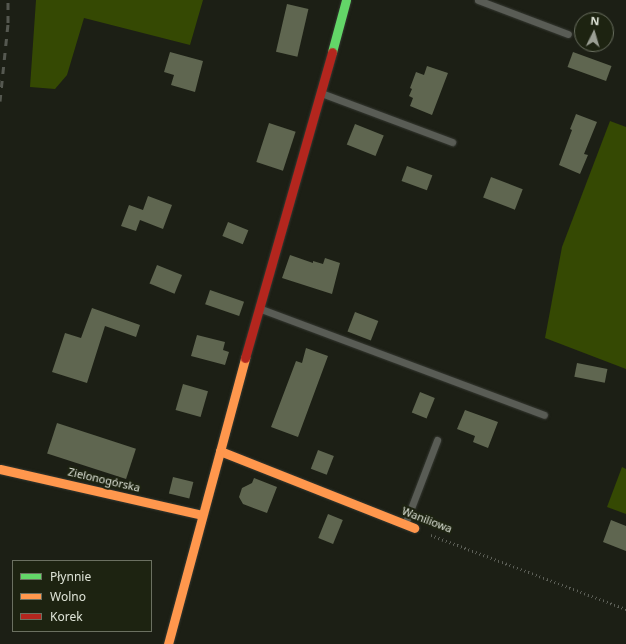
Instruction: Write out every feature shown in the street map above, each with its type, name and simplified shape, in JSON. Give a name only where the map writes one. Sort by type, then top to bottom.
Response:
[{"type":"street","points":[[168,644],[202,515],[346,0]]},
{"type":"street","name":"Waniliowa","points":[[220,451],[414,528]]},
{"type":"street","name":"Zielonogórska","points":[[0,469],[202,515]]},
{"type":"lane","points":[[478,0],[568,34]]},
{"type":"lane","points":[[320,93],[452,142]]},
{"type":"lane","points":[[259,309],[544,414]]},
{"type":"lane","points":[[404,524],[437,440]]},
{"type":"path","name":"Waniliowa","points":[[414,528],[626,609]]},
{"type":"green space","points":[[36,0],[203,0],[190,45],[84,18],[67,75],[55,89],[30,87]]},
{"type":"green space","points":[[610,121],[626,127],[626,369],[545,338],[562,247]]},
{"type":"green space","points":[[622,467],[626,469],[626,514],[607,507]]},
{"type":"building","points":[[287,4],[308,9],[297,57],[276,52]]},
{"type":"building","points":[[170,52],[203,61],[195,92],[171,85],[174,75],[164,72]]},
{"type":"building","points":[[573,52],[612,66],[606,81],[568,67]]},
{"type":"building","points":[[427,66],[448,73],[432,115],[410,106],[413,98],[409,96],[412,89],[410,88],[416,72],[424,75]]},
{"type":"building","points":[[576,114],[597,122],[584,154],[588,155],[580,174],[559,165],[572,130],[570,129]]},
{"type":"building","points":[[269,123],[296,132],[283,171],[256,162]]},
{"type":"building","points":[[355,124],[384,136],[376,156],[347,144]]},
{"type":"building","points":[[407,166],[432,175],[427,190],[402,181]]},
{"type":"building","points":[[491,177],[523,189],[515,210],[483,198]]},
{"type":"building","points":[[148,196],[172,205],[163,229],[140,220],[136,231],[121,226],[129,205],[143,210]]},
{"type":"building","points":[[228,222],[248,230],[243,244],[222,236]]},
{"type":"building","points":[[290,255],[313,263],[313,261],[323,264],[325,258],[340,263],[332,294],[282,278]]},
{"type":"building","points":[[157,265],[182,275],[175,294],[150,284]]},
{"type":"building","points":[[210,290],[244,302],[239,316],[205,304]]},
{"type":"building","points":[[92,308],[140,325],[136,337],[105,326],[87,383],[52,372],[65,333],[81,338]]},
{"type":"building","points":[[355,312],[378,321],[371,341],[347,332]]},
{"type":"building","points":[[197,335],[225,342],[223,350],[229,352],[225,365],[191,356]]},
{"type":"building","points":[[306,348],[328,356],[298,437],[271,427],[296,361],[302,363]]},
{"type":"building","points":[[577,363],[607,369],[605,383],[574,377]]},
{"type":"building","points":[[183,384],[208,391],[201,417],[176,410]]},
{"type":"building","points":[[420,392],[435,398],[427,418],[412,412]]},
{"type":"building","points":[[465,410],[498,422],[488,448],[473,442],[475,436],[457,429]]},
{"type":"building","points":[[57,423],[136,449],[126,479],[47,453]]},
{"type":"building","points":[[318,450],[334,456],[327,475],[311,469]]},
{"type":"building","points":[[173,477],[193,482],[189,499],[169,493]]},
{"type":"building","points":[[254,478],[277,487],[267,513],[243,504],[239,497],[242,488],[252,483]]},
{"type":"building","points":[[328,514],[343,520],[333,544],[318,538]]},
{"type":"building","points":[[611,520],[626,526],[626,551],[603,542]]},
{"type":"railway","points":[[0,101],[8,23],[8,0]]},
{"type":"traffic: fast","points":[[332,52],[346,0]]},
{"type":"traffic: slow","points":[[168,644],[245,358]]},
{"type":"traffic: slow","points":[[220,451],[414,528]]},
{"type":"traffic: slow","points":[[0,469],[202,515]]},
{"type":"traffic: jam","points":[[245,358],[332,52]]}]
